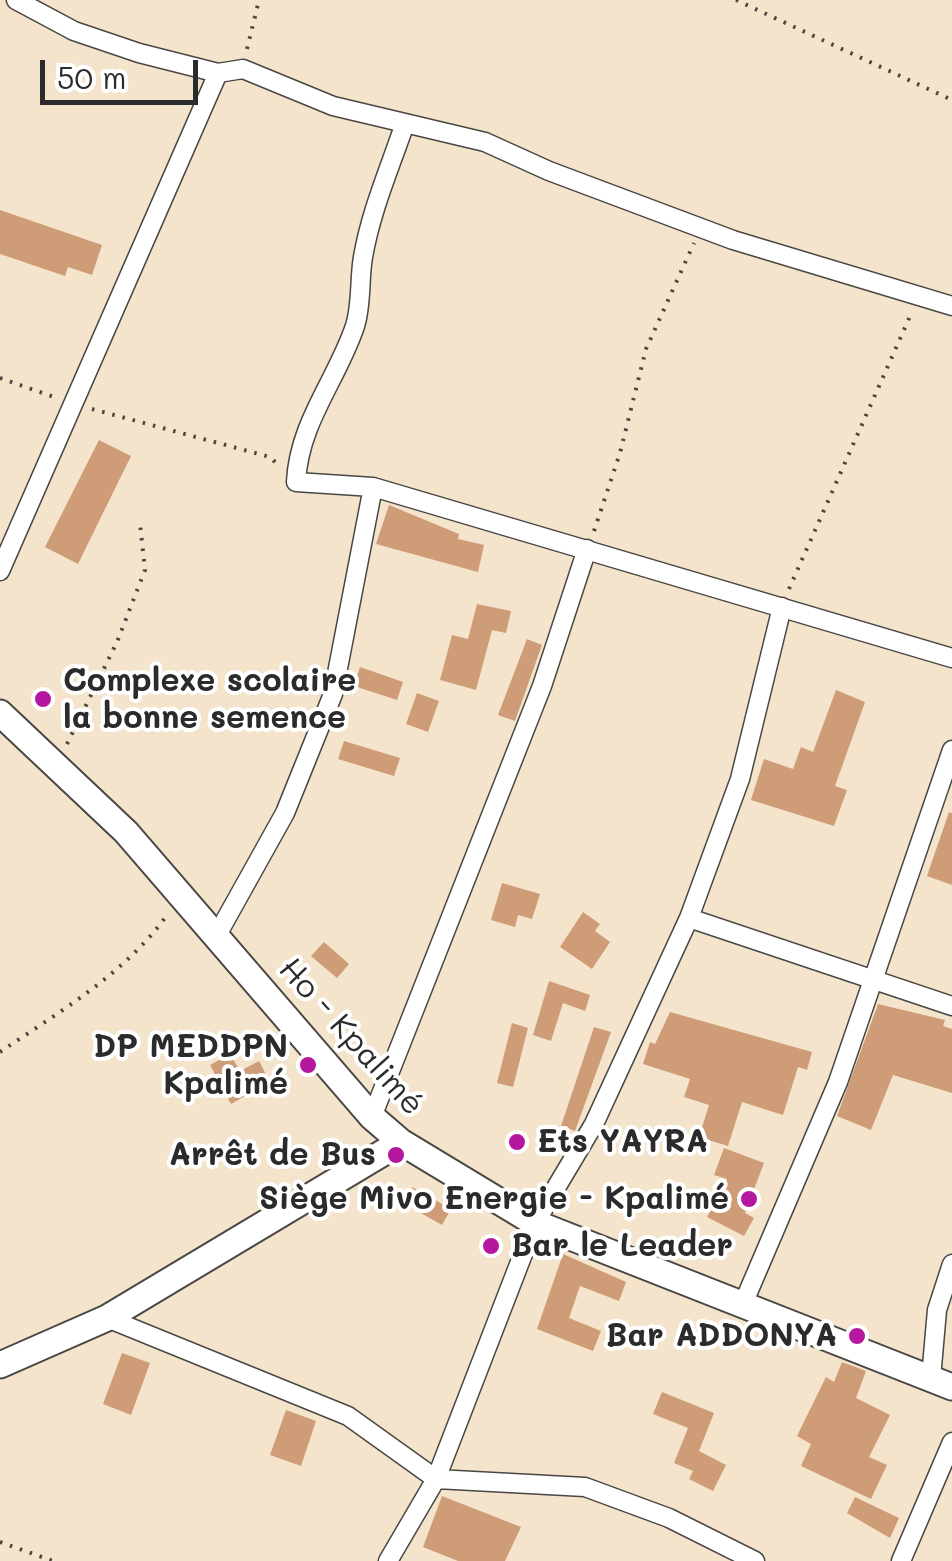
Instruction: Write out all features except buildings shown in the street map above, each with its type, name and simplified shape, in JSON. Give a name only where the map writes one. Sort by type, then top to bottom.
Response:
[{"type":"main road","name":"Ho - Kpalimé","points":[[0,713],[182,895],[372,1117],[401,1142],[534,1223],[942,1383]]},
{"type":"main road","points":[[0,1364],[107,1318],[401,1142]]},
{"type":"street","points":[[16,0],[74,31],[218,72],[242,68],[333,106],[404,126],[485,142],[549,171],[702,225],[733,240],[952,306]]},
{"type":"street","points":[[0,571],[70,403],[218,72]]},
{"type":"street","points":[[404,126],[379,188],[363,258],[355,326],[307,426],[296,482],[373,487],[952,658]]},
{"type":"street","points":[[217,935],[285,813],[333,694],[373,487]]},
{"type":"street","points":[[372,1117],[542,686],[588,549]]},
{"type":"street","points":[[388,1561],[436,1479],[534,1223],[594,1124],[689,918],[740,779],[782,607]]},
{"type":"street","points":[[743,1304],[838,1082],[952,750]]},
{"type":"street","points":[[689,918],[952,1006]]},
{"type":"street","points":[[942,1383],[936,1310],[952,1264]]},
{"type":"street","points":[[107,1318],[348,1416],[436,1479],[586,1487],[669,1518],[755,1561]]},
{"type":"street","points":[[901,1561],[952,1442]]},
{"type":"path","points":[[242,68],[260,0]]},
{"type":"path","points":[[736,0],[952,100]]},
{"type":"path","points":[[588,549],[620,453],[646,349],[702,225]]},
{"type":"path","points":[[782,607],[903,341],[917,294]]},
{"type":"path","points":[[0,378],[70,403],[270,458],[296,482]]},
{"type":"path","points":[[56,766],[116,642],[145,570],[140,524]]},
{"type":"path","points":[[0,1052],[104,980],[150,938],[182,895]]},
{"type":"path","points":[[0,1542],[53,1561]]},
{"type":"place","name":"Complexe scolaire la bonne semence","points":[[43,699]]},
{"type":"place","name":"DP MEDDPN Kpalimé","points":[[308,1065]]},
{"type":"place","name":"Ets YAYRA","points":[[517,1142]]},
{"type":"place","name":"Arrêt de Bus","points":[[396,1155]]},
{"type":"place","name":"Siège Mivo Energie - Kpalimé","points":[[749,1199]]},
{"type":"place","name":"Bar le Leader","points":[[491,1246]]},
{"type":"place","name":"Bar ADDONYA","points":[[857,1336]]}]
